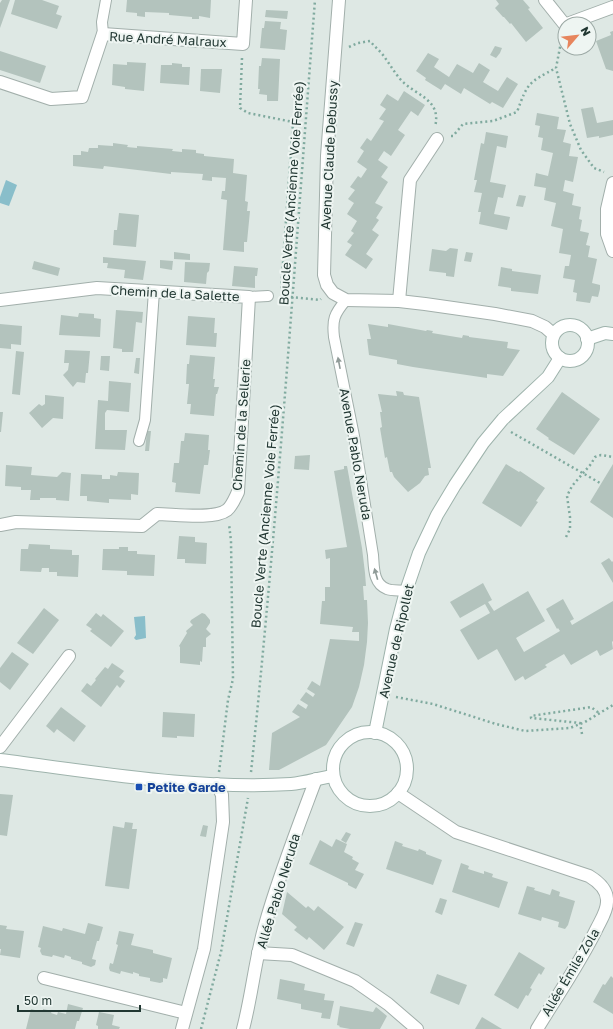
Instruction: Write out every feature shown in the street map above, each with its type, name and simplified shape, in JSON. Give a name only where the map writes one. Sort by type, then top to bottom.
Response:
[{"type":"street","name":"Rue André Malraux","points":[[0,82],[51,99],[82,97],[103,34],[242,44],[246,0]]},
{"type":"street","name":"Avenue Claude Debussy","points":[[339,0],[327,156],[324,275],[327,285],[333,293],[346,300]]},
{"type":"street","points":[[545,0],[559,16]]},
{"type":"street","points":[[588,16],[613,7]]},
{"type":"street","points":[[399,302],[410,180],[437,139]]},
{"type":"street","points":[[610,178],[607,209],[607,234],[613,251]]},
{"type":"street","name":"Chemin de la Salette","points":[[0,300],[97,288],[249,297]]},
{"type":"street","name":"Chemin de la Sellerie","points":[[227,510],[238,492],[249,297]]},
{"type":"street","points":[[346,300],[425,304],[525,319],[545,327],[553,334]]},
{"type":"street","points":[[572,324],[582,329],[587,339],[587,349],[581,356],[571,361],[557,356],[552,348],[553,334],[561,326],[572,324]]},
{"type":"street","points":[[587,339],[605,333],[613,334]]},
{"type":"street","name":"Avenue de Ripollet","points":[[375,733],[396,629],[406,591],[419,553],[437,515],[482,443],[503,419],[545,380],[554,370],[560,358]]},
{"type":"street","points":[[0,525],[16,522],[142,526],[156,514],[206,516],[227,510]]},
{"type":"street","points":[[0,747],[69,656]]},
{"type":"street","points":[[366,732],[375,733],[388,737],[396,743],[405,758],[406,776],[398,793],[391,799],[379,805],[360,805],[352,802],[341,793],[333,776],[334,758],[341,745],[348,739],[357,734],[366,732]]},
{"type":"street","points":[[0,760],[150,779],[217,784],[293,784],[333,776]]},
{"type":"street","name":"Allée Pablo Neruda","points":[[243,1029],[265,925],[289,850],[316,779]]},
{"type":"street","points":[[182,1029],[204,949],[223,822],[222,795],[217,784]]},
{"type":"street","points":[[398,793],[456,832],[589,876],[609,890]]},
{"type":"street","name":"Allée Émile Zola","points":[[537,1029],[589,944],[606,909],[609,890]]},
{"type":"street","points":[[258,953],[292,956],[355,981],[388,1004],[417,1029]]},
{"type":"street","points":[[44,978],[186,1013]]},
{"type":"lane","points":[[103,34],[102,22],[106,0]]},
{"type":"lane","points":[[138,441],[145,420],[154,291]]},
{"type":"lane","name":"Chemin de la Salette","points":[[249,297],[268,296]]},
{"type":"lane","name":"Avenue Pablo Neruda","points":[[346,300],[338,309],[333,322],[334,338],[354,436],[375,574],[379,583],[387,589],[406,591]]},
{"type":"path","name":"Boucle Verte (Ancienne Voie Ferrée)","points":[[202,1029],[222,952],[247,810],[262,665],[293,297],[315,0]]},
{"type":"path","points":[[344,50],[358,43],[370,41],[403,82],[428,100],[434,108],[437,118],[434,130],[437,139],[453,136],[463,124],[493,121],[517,112],[525,90],[532,81],[556,68]]},
{"type":"path","points":[[242,44],[240,108],[248,112],[293,122],[280,296]]},
{"type":"path","points":[[559,56],[556,68],[570,124],[581,150],[594,168],[610,178]]},
{"type":"path","points":[[268,296],[320,300],[325,297]]},
{"type":"path","points":[[499,425],[600,483]]},
{"type":"path","points":[[566,537],[570,529],[567,496],[572,486],[582,473],[592,464],[595,457],[601,455],[613,457]]},
{"type":"path","points":[[217,784],[228,700],[234,680],[231,541],[227,510]]},
{"type":"path","points":[[392,696],[433,704],[496,724],[525,731],[570,728],[585,722],[599,712],[613,705]]},
{"type":"path","points":[[580,723],[530,718],[531,716],[591,707],[599,712]]},
{"type":"path","points":[[580,723],[582,734]]},
{"type":"water","points":[[6,180],[17,185],[9,206],[0,203],[0,197]]},
{"type":"water","points":[[145,616],[146,638],[136,640],[134,638],[136,635],[134,617]]},
{"type":"building","points":[[2,0],[10,0],[0,28],[0,3]]},
{"type":"building","points":[[15,0],[42,0],[59,6],[56,14],[62,16],[57,29],[11,14]]},
{"type":"building","points":[[127,0],[211,0],[210,18],[199,16],[199,19],[192,19],[192,17],[169,15],[169,13],[145,12],[145,17],[137,16],[137,13],[126,12]]},
{"type":"building","points":[[496,0],[523,0],[543,28],[526,42],[511,23],[510,24],[495,8],[499,4]]},
{"type":"building","points":[[266,10],[288,11],[287,19],[265,17]]},
{"type":"building","points":[[265,21],[281,22],[280,29],[287,30],[285,50],[260,48],[262,28],[264,28]]},
{"type":"building","points":[[613,31],[613,71],[606,69],[597,44],[597,41],[611,35],[610,32]]},
{"type":"building","points":[[495,46],[502,48],[496,58],[490,55]]},
{"type":"building","points":[[0,51],[46,66],[40,83],[0,70]]},
{"type":"building","points":[[428,53],[439,59],[434,67],[449,77],[457,64],[473,73],[479,63],[490,70],[483,82],[498,91],[507,77],[518,84],[503,108],[492,102],[490,104],[464,88],[461,94],[445,84],[441,90],[425,80],[426,78],[416,71]]},
{"type":"building","points":[[262,58],[280,59],[278,101],[267,101],[267,95],[259,94],[259,66],[261,66]]},
{"type":"building","points":[[127,62],[146,63],[144,91],[125,89],[125,87],[112,85],[113,64],[127,65]]},
{"type":"building","points":[[172,63],[182,64],[182,67],[190,67],[189,85],[160,83],[161,65],[172,65]]},
{"type":"building","points":[[201,69],[222,69],[220,93],[200,91]]},
{"type":"building","points":[[404,91],[425,105],[418,116],[411,111],[398,130],[405,135],[391,156],[384,151],[378,160],[388,167],[381,177],[388,182],[375,203],[383,207],[376,218],[379,220],[372,230],[379,235],[366,254],[373,259],[366,269],[345,255],[352,245],[347,242],[354,233],[351,231],[357,221],[347,214],[354,203],[348,199],[355,190],[350,187],[358,176],[361,178],[367,169],[357,162],[364,151],[360,148],[367,138],[371,141],[384,121],[379,119],[386,109],[380,105],[387,94],[398,101]]},
{"type":"building","points":[[593,107],[597,123],[613,120],[613,135],[599,138],[599,136],[587,138],[581,109]]},
{"type":"building","points":[[537,113],[559,117],[557,129],[566,130],[563,142],[571,144],[569,156],[578,157],[573,182],[565,180],[563,191],[574,194],[572,205],[581,207],[579,219],[582,220],[580,231],[589,233],[586,245],[590,246],[588,257],[597,259],[592,283],[600,285],[600,289],[598,297],[592,296],[590,303],[576,301],[577,293],[573,292],[575,280],[563,278],[565,266],[569,266],[571,255],[559,253],[563,229],[551,226],[556,203],[544,200],[546,188],[534,186],[536,173],[548,176],[553,153],[541,150],[543,138],[538,137],[540,126],[535,125]]},
{"type":"building","points":[[486,132],[508,136],[506,148],[497,146],[490,182],[506,185],[503,198],[498,197],[494,214],[510,217],[507,230],[479,224],[481,212],[478,212],[482,193],[474,192],[477,180],[474,180],[481,143],[484,144]]},
{"type":"building","points":[[113,143],[128,145],[127,147],[137,148],[137,146],[173,149],[172,151],[182,152],[182,149],[196,150],[196,153],[204,154],[204,156],[234,159],[233,173],[247,175],[245,201],[248,202],[247,211],[250,211],[247,242],[244,242],[244,252],[223,250],[227,200],[221,199],[222,191],[225,191],[226,178],[212,177],[212,181],[202,180],[203,174],[171,172],[171,174],[104,166],[103,169],[73,166],[73,155],[81,155],[81,151],[88,152],[89,148],[98,148],[98,145],[113,146]]},
{"type":"building","points":[[519,195],[526,196],[523,207],[516,206]]},
{"type":"building","points":[[119,213],[139,215],[136,247],[113,245],[114,230],[117,230]]},
{"type":"building","points":[[450,248],[458,249],[454,277],[446,276],[446,273],[429,271],[432,249],[446,251]]},
{"type":"building","points":[[174,252],[190,254],[190,260],[174,259]]},
{"type":"building","points":[[466,252],[473,253],[471,262],[464,261]]},
{"type":"building","points":[[103,257],[146,261],[143,280],[124,278],[125,270],[107,268],[108,263],[103,263]]},
{"type":"building","points":[[160,260],[173,261],[172,270],[160,268]]},
{"type":"building","points":[[34,261],[60,268],[58,276],[32,269]]},
{"type":"building","points":[[185,262],[210,263],[206,284],[184,282]]},
{"type":"building","points":[[234,266],[258,268],[257,276],[255,276],[255,288],[232,286]]},
{"type":"building","points":[[501,267],[512,269],[512,271],[541,275],[538,294],[511,291],[511,288],[498,286]]},
{"type":"building","points":[[116,310],[143,312],[142,323],[136,322],[133,352],[122,352],[122,349],[113,348]]},
{"type":"building","points":[[79,313],[94,314],[94,318],[101,319],[100,337],[59,335],[61,315],[78,317]]},
{"type":"building","points":[[188,316],[215,318],[214,333],[217,333],[216,347],[186,345]]},
{"type":"building","points":[[0,324],[22,326],[21,345],[11,344],[11,349],[0,348]]},
{"type":"building","points":[[368,324],[388,327],[388,324],[433,331],[432,333],[462,338],[463,335],[508,342],[507,348],[520,350],[503,376],[487,374],[487,378],[413,367],[397,364],[397,360],[369,355],[367,339],[371,339]]},
{"type":"building","points":[[65,350],[90,351],[88,373],[86,373],[85,383],[77,382],[73,387],[63,375],[68,370],[69,363],[64,363]]},
{"type":"building","points":[[16,351],[24,352],[20,395],[12,394]]},
{"type":"building","points":[[190,355],[215,357],[213,379],[215,379],[214,387],[219,387],[216,394],[214,416],[190,414],[191,404],[187,404],[189,384],[186,384],[187,364],[189,364]]},
{"type":"building","points":[[101,356],[110,356],[109,371],[100,370]]},
{"type":"building","points":[[136,358],[140,358],[139,374],[134,373]]},
{"type":"building","points":[[109,381],[131,383],[129,412],[107,410],[105,413],[105,430],[127,430],[125,450],[95,449],[98,400],[108,401]]},
{"type":"building","points":[[396,391],[403,392],[404,395],[419,397],[431,468],[428,468],[429,475],[425,476],[420,483],[408,492],[394,477],[392,472],[390,472],[387,457],[385,458],[380,428],[382,427],[380,412],[382,412],[378,394],[397,396]]},
{"type":"building","points":[[562,392],[600,419],[574,455],[548,439],[549,438],[536,429]]},
{"type":"building","points":[[45,395],[64,397],[63,419],[53,418],[42,428],[29,413],[39,404],[42,406],[45,404]]},
{"type":"building","points":[[0,412],[3,412],[1,432],[0,432]]},
{"type":"building","points":[[147,431],[151,431],[149,451],[145,451]]},
{"type":"building","points":[[185,433],[209,435],[208,450],[210,450],[208,465],[204,465],[200,494],[175,492],[176,483],[172,482],[174,463],[179,463],[181,441],[184,441]]},
{"type":"building","points":[[310,455],[309,470],[294,469],[295,456]]},
{"type":"building","points":[[506,464],[519,472],[520,471],[545,488],[536,501],[538,502],[521,527],[482,503]]},
{"type":"building","points":[[613,464],[613,518],[590,502]]},
{"type":"building","points":[[6,465],[32,467],[31,475],[57,477],[62,472],[71,473],[69,501],[56,500],[56,498],[40,498],[40,500],[30,500],[31,490],[21,490],[21,487],[5,486]]},
{"type":"building","points":[[344,466],[347,466],[362,548],[366,586],[363,586],[364,600],[367,600],[367,642],[359,687],[352,707],[326,745],[279,770],[269,770],[272,733],[300,717],[292,712],[298,704],[306,709],[308,705],[300,700],[306,692],[313,697],[315,694],[307,689],[312,681],[320,686],[330,639],[359,641],[359,632],[352,632],[353,627],[320,624],[322,601],[325,601],[325,587],[330,587],[330,558],[326,559],[325,550],[347,547],[334,471],[344,469]]},
{"type":"building","points":[[118,472],[139,473],[138,495],[131,494],[131,500],[109,499],[109,503],[87,501],[87,496],[80,496],[81,474],[102,475],[102,479],[110,479],[110,475],[117,476]]},
{"type":"building","points":[[179,536],[195,537],[195,542],[207,543],[206,564],[185,563],[185,559],[177,559]]},
{"type":"building","points":[[29,544],[50,545],[50,549],[72,550],[72,555],[79,555],[78,577],[57,576],[57,572],[49,572],[49,568],[42,568],[41,572],[20,571],[21,549],[28,549]]},
{"type":"building","points":[[119,547],[128,547],[128,551],[137,551],[137,554],[155,555],[154,576],[127,575],[127,571],[102,570],[103,549],[119,549]]},
{"type":"building","points":[[609,558],[612,562],[613,561],[613,583],[601,563]]},
{"type":"building","points":[[483,583],[492,600],[488,602],[494,611],[528,591],[545,621],[516,638],[524,652],[560,631],[558,628],[557,629],[546,609],[563,599],[574,619],[570,621],[572,625],[613,601],[613,649],[600,656],[597,650],[571,665],[564,654],[545,665],[547,667],[525,680],[523,676],[515,681],[497,649],[478,660],[460,630],[490,613],[485,604],[460,618],[450,602]]},
{"type":"building","points":[[44,608],[59,620],[33,654],[17,643]]},
{"type":"building","points":[[96,613],[101,617],[103,614],[124,631],[111,647],[90,631],[92,629],[86,625]]},
{"type":"building","points":[[202,613],[205,614],[210,620],[210,623],[206,629],[211,634],[206,638],[206,647],[203,647],[202,662],[200,661],[200,665],[180,663],[179,646],[187,633],[186,631],[193,625],[190,622],[191,620]]},
{"type":"building","points":[[12,652],[29,664],[10,690],[0,682],[0,668]]},
{"type":"building","points":[[112,663],[124,671],[119,677],[125,681],[120,688],[117,685],[101,707],[81,691],[87,683],[91,686],[105,667],[108,669]]},
{"type":"building","points":[[61,707],[86,726],[74,742],[57,729],[54,733],[46,726]]},
{"type":"building","points":[[163,712],[195,714],[194,737],[162,737]]},
{"type":"building","points":[[0,794],[13,795],[7,836],[0,835]]},
{"type":"building","points":[[125,822],[133,823],[132,829],[137,829],[129,889],[105,886],[113,826],[124,828]]},
{"type":"building","points":[[203,825],[208,826],[206,837],[200,836]]},
{"type":"building","points":[[346,832],[351,834],[346,843],[341,840]]},
{"type":"building","points":[[336,839],[347,844],[344,852],[353,857],[352,859],[359,863],[355,870],[364,874],[356,889],[348,885],[348,883],[309,864],[320,840],[332,847]]},
{"type":"building","points":[[395,841],[403,844],[402,846],[418,851],[419,849],[426,852],[426,854],[442,860],[433,885],[386,869]]},
{"type":"building","points":[[461,863],[469,866],[468,869],[484,874],[484,871],[493,874],[492,877],[508,882],[499,908],[452,892]]},
{"type":"building","points":[[527,886],[550,895],[552,889],[560,892],[559,896],[575,901],[568,925],[565,929],[558,927],[559,922],[542,917],[541,921],[518,914]]},
{"type":"building","points":[[287,892],[306,908],[308,906],[314,911],[318,906],[344,927],[324,950],[309,937],[307,940],[294,930],[297,927],[282,914]]},
{"type":"building","points":[[440,898],[447,900],[442,915],[435,912]]},
{"type":"building","points":[[355,922],[363,924],[354,947],[346,944]]},
{"type":"building","points":[[88,923],[103,927],[92,959],[96,960],[95,965],[91,967],[82,964],[82,962],[71,959],[71,957],[65,955],[64,958],[53,955],[52,957],[42,955],[40,951],[41,948],[38,947],[43,926],[62,931],[63,928],[85,934]]},
{"type":"building","points":[[0,925],[7,926],[6,929],[24,931],[20,958],[0,955]]},
{"type":"building","points":[[119,931],[134,934],[131,945],[153,950],[153,953],[172,958],[167,979],[163,978],[163,982],[160,983],[150,981],[150,978],[139,976],[139,974],[133,972],[133,974],[121,971],[120,974],[110,971],[110,963],[113,964],[118,945],[116,944]]},
{"type":"building","points":[[519,952],[545,968],[541,975],[539,973],[530,988],[532,989],[528,996],[526,995],[518,1009],[494,995]]},
{"type":"building","points":[[437,974],[467,985],[459,1005],[430,993]]},
{"type":"building","points":[[611,976],[613,978],[613,1014],[593,1002],[603,984],[605,985]]},
{"type":"building","points":[[280,979],[305,984],[304,990],[325,994],[324,1000],[334,1001],[330,1019],[321,1018],[322,1013],[301,1009],[301,1004],[277,999]]},
{"type":"building","points":[[68,1004],[83,1008],[75,1029],[26,1029],[31,1009],[43,1012],[43,1009],[52,1011],[51,1013],[57,1015],[58,1012],[66,1014]]},
{"type":"building","points":[[340,1006],[373,1012],[376,1007],[387,1016],[380,1029],[350,1029],[339,1027],[340,1026],[337,1025]]},
{"type":"building","points":[[99,1012],[114,1015],[112,1025],[120,1027],[119,1029],[98,1029],[98,1026],[96,1025]]},
{"type":"building","points":[[482,1017],[502,1029],[475,1029]]},
{"type":"place","name":"Petite Garde","points":[[139,787]]}]
